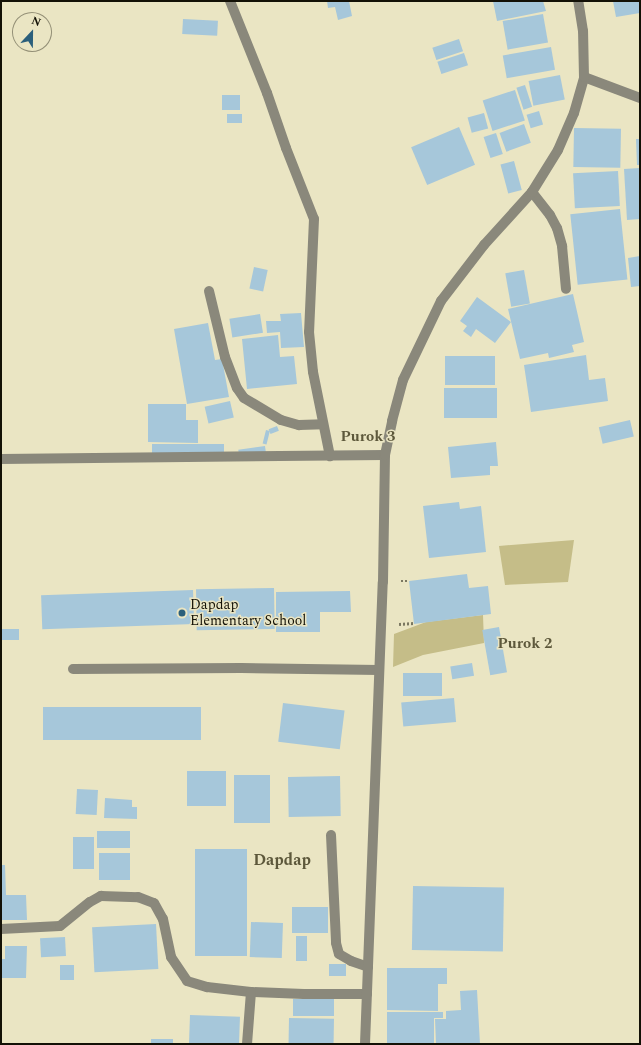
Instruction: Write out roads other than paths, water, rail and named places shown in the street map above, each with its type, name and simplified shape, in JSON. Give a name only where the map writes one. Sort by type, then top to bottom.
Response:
[{"type":"street","points":[[230,1],[267,93],[286,148],[314,219],[309,332],[313,372],[322,424],[330,456]]},
{"type":"street","points":[[365,1044],[383,582],[385,455],[403,380],[441,301],[484,245],[532,192],[558,150],[574,113],[584,77],[583,31],[578,1]]},
{"type":"street","points":[[584,77],[640,98]]},
{"type":"street","points":[[532,192],[550,215],[557,228],[562,246],[566,289]]},
{"type":"street","points":[[209,291],[226,357],[237,388],[244,398],[281,420],[299,425],[322,424]]},
{"type":"street","points":[[1,459],[385,455]]},
{"type":"street","points":[[73,669],[241,668],[379,670]]},
{"type":"street","points":[[331,835],[336,943],[339,954],[368,966]]},
{"type":"street","points":[[1,929],[60,926],[90,902],[101,896],[138,897],[154,903],[163,919],[172,957],[187,981],[207,988],[251,992],[367,994]]},
{"type":"street","points":[[247,1044],[251,992]]},
{"type":"place","name":"Dapdap Elementary School","points":[[182,613]]},
{"type":"district","name":"Purok 3","points":[[368,437]]},
{"type":"district","name":"Purok 2","points":[[525,644]]},
{"type":"district","name":"Dapdap","points":[[282,860]]}]
